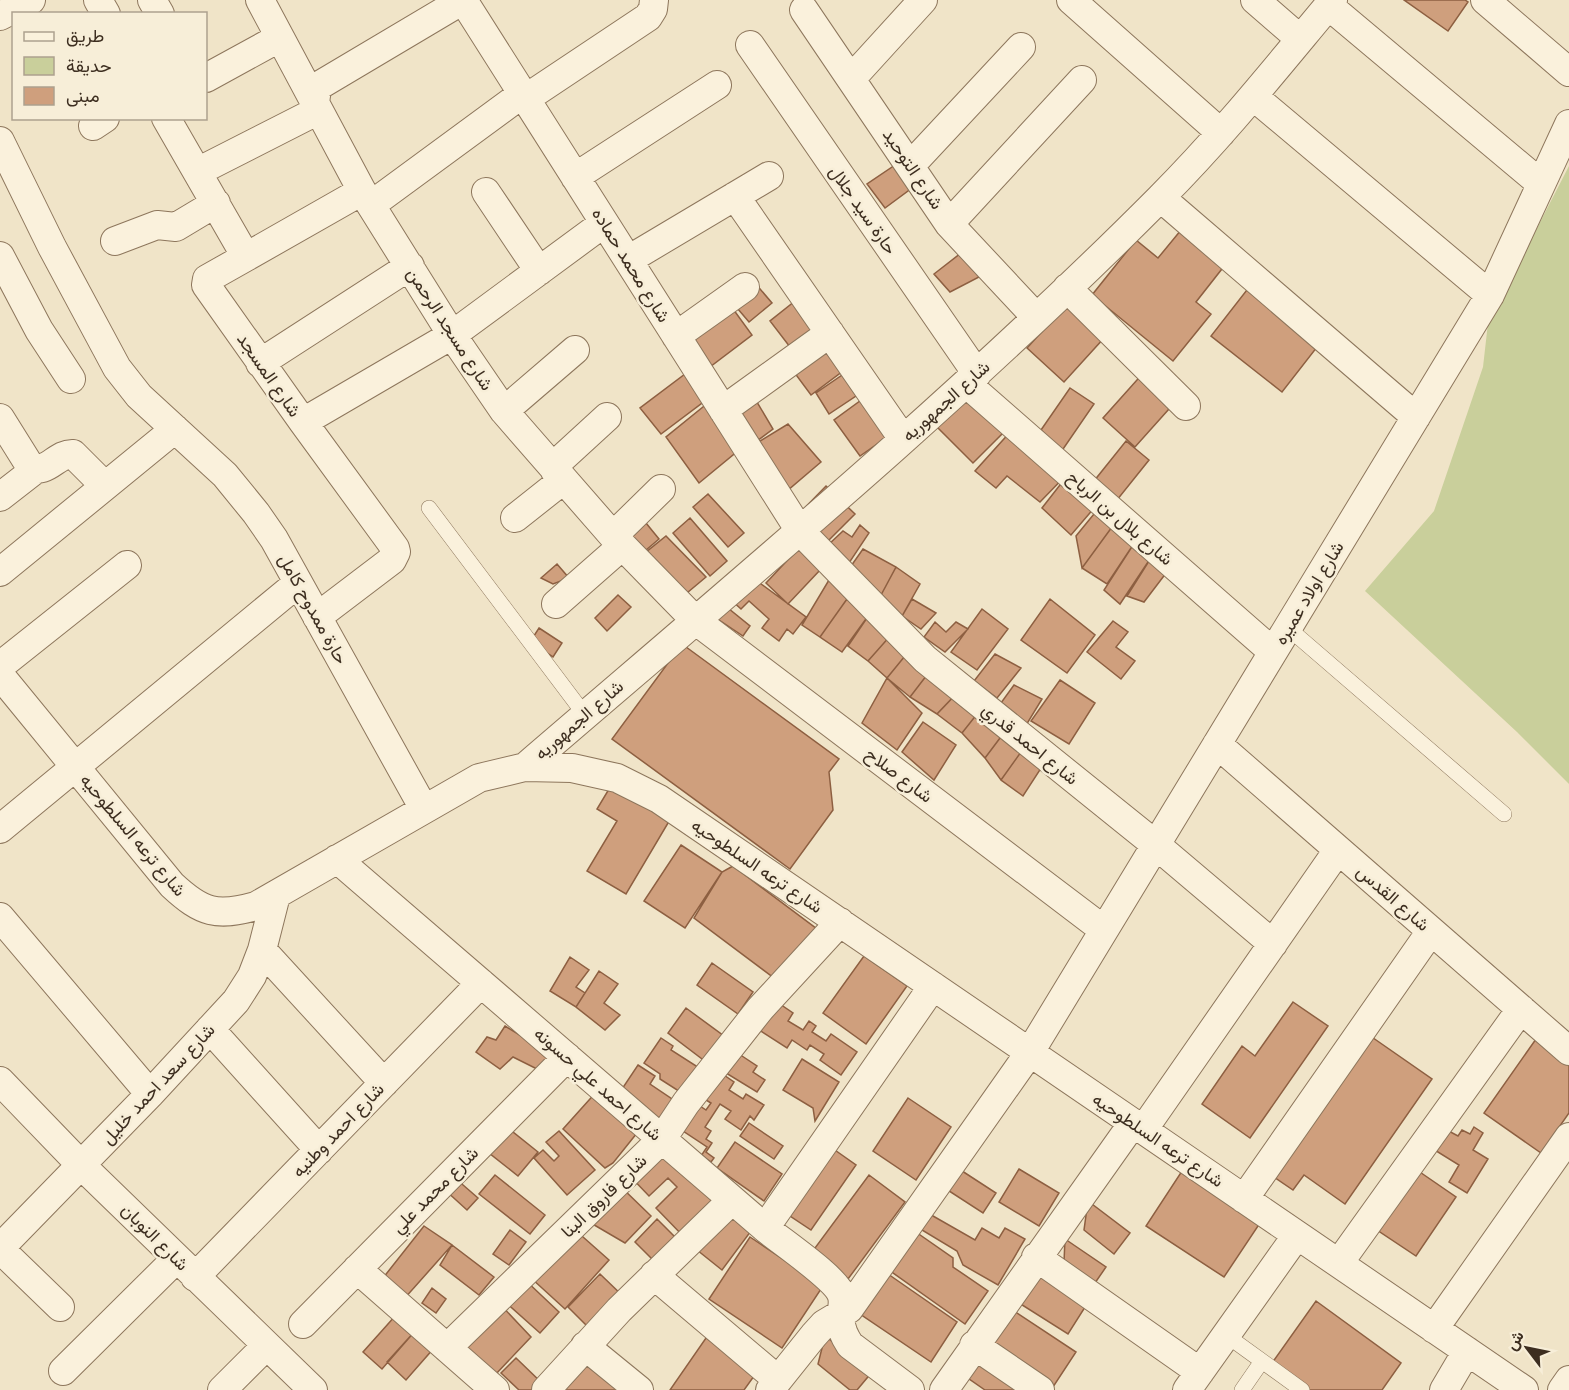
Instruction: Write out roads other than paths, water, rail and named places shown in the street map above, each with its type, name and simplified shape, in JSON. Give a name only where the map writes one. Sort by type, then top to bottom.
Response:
[{"type":"street","name":"شارع مسجد الرحمن","points":[[260,0],[367,198],[452,334],[504,411],[618,541],[695,620]]},
{"type":"street","points":[[197,172],[311,114],[314,109],[314,95],[320,85],[463,0]]},
{"type":"street","name":"شارع محمد حماده","points":[[463,0],[800,531]]},
{"type":"street","points":[[167,120],[246,257],[367,198],[648,17],[653,9],[654,0]]},
{"type":"street","points":[[851,79],[923,0]]},
{"type":"street","points":[[1071,0],[1221,133]]},
{"type":"street","points":[[1255,0],[1300,39]]},
{"type":"street","points":[[1485,0],[1569,72]]},
{"type":"street","points":[[1331,3],[1540,183]]},
{"type":"street","name":"شارع الجمهوريه","points":[[525,767],[800,531],[972,379],[1161,198],[1221,133],[1331,3]]},
{"type":"street","name":"شارع التوحيد","points":[[804,10],[949,224],[1036,317]]},
{"type":"street","points":[[207,77],[279,38]]},
{"type":"street","name":"حارة سيد جلال","points":[[750,45],[972,379]]},
{"type":"street","points":[[910,166],[1021,47]]},
{"type":"street","points":[[949,224],[1082,80]]},
{"type":"street","points":[[575,177],[717,85]]},
{"type":"street","points":[[1253,96],[1490,295]]},
{"type":"street","name":"شارع اولاد عميره","points":[[774,1385],[824,1324],[849,1309],[1030,1052],[1490,295],[1569,124]]},
{"type":"street","name":"حارة ممدوح كامل","points":[[0,141],[52,247],[117,368],[139,396],[225,475],[256,513],[274,539],[424,809]]},
{"type":"street","points":[[628,260],[769,176]]},
{"type":"street","points":[[486,192],[539,271]]},
{"type":"street","points":[[735,196],[903,439]]},
{"type":"street","points":[[1161,198],[1416,417]]},
{"type":"street","points":[[115,241],[157,225],[176,227],[216,204]]},
{"type":"street","points":[[303,423],[452,334],[604,223]]},
{"type":"street","points":[[0,256],[39,330],[71,379]]},
{"type":"street","name":"شارع المسجد","points":[[246,257],[207,279],[206,284],[303,423],[394,544],[396,552],[392,560],[317,617]]},
{"type":"street","points":[[261,363],[410,266]]},
{"type":"street","points":[[676,336],[745,287]]},
{"type":"street","points":[[1066,288],[1186,406]]},
{"type":"street","points":[[723,410],[830,333]]},
{"type":"street","points":[[504,411],[575,350]]},
{"type":"street","name":"شارع بلال بن الرباح","points":[[972,379],[1273,652]]},
{"type":"street","points":[[515,518],[559,476],[559,461],[607,417]]},
{"type":"street","points":[[0,418],[26,460],[36,469]]},
{"type":"street","points":[[0,572],[175,429]]},
{"type":"street","points":[[0,497],[36,469],[44,469],[66,454],[73,454],[105,486]]},
{"type":"street","points":[[556,604],[618,541],[661,489]]},
{"type":"street","name":"شارع احمد قدري","points":[[800,531],[925,659],[1156,845],[1273,944]]},
{"type":"street","points":[[0,666],[127,565]]},
{"type":"street","points":[[0,829],[298,583]]},
{"type":"street","name":"شارع صلاح","points":[[695,620],[1104,930]]},
{"type":"street","name":"شارع ترعه السلطوحيه","points":[[0,675],[172,885],[189,901],[211,911],[234,912],[256,906],[479,778],[525,767],[572,768],[617,778],[659,799],[1524,1390]]},
{"type":"street","name":"شارع القدس","points":[[1217,744],[1569,1051]]},
{"type":"street","points":[[944,1390],[1036,1257],[1138,1126],[1273,944],[1338,850]]},
{"type":"street","name":"شارع احمد علي حسونه","points":[[338,859],[732,1200],[838,1288],[844,1305],[841,1326],[850,1345],[910,1390]]},
{"type":"street","name":"شارع سعد احمد خليل","points":[[2,1243],[150,1094],[236,1001],[252,976],[262,950],[276,895]]},
{"type":"street","points":[[0,917],[150,1094]]},
{"type":"street","name":"شارع فاروق البنا","points":[[447,1348],[662,1139],[686,1103],[760,1009],[840,922]]},
{"type":"street","points":[[1244,1198],[1431,931]]},
{"type":"street","points":[[262,950],[384,1083]]},
{"type":"street","name":"شارع احمد وطنيه","points":[[63,1371],[186,1268],[319,1150],[481,983]]},
{"type":"street","points":[[765,1228],[933,986]]},
{"type":"street","points":[[1339,1263],[1521,1009]]},
{"type":"street","points":[[210,1029],[319,1150]]},
{"type":"street","name":"شارع محمد علي","points":[[303,1324],[567,1057]]},
{"type":"street","name":"شارع النوبان","points":[[0,1081],[81,1165],[313,1390]]},
{"type":"street","points":[[1434,1329],[1569,1137]]},
{"type":"street","points":[[546,1390],[654,1275],[732,1200]]},
{"type":"street","points":[[1036,1257],[1193,1381],[1297,1235]]},
{"type":"street","points":[[2,1243],[60,1307]]},
{"type":"street","points":[[357,1269],[495,1390]]},
{"type":"street","points":[[654,1275],[774,1385]]},
{"type":"street","points":[[222,1390],[266,1346]]},
{"type":"street","points":[[585,1346],[639,1390]]},
{"type":"street","points":[[975,1346],[1040,1390]]},
{"type":"street","points":[[1444,1390],[1467,1351]]},
{"type":"street","points":[[1562,1390],[1569,1380]]},
{"type":"lane","points":[[429,508],[585,715]]},
{"type":"lane","points":[[1287,627],[1504,814]]},
{"type":"lane","points":[[1226,1335],[1302,1390]]},
{"type":"lane","points":[[1242,1390],[1262,1361]]}]
